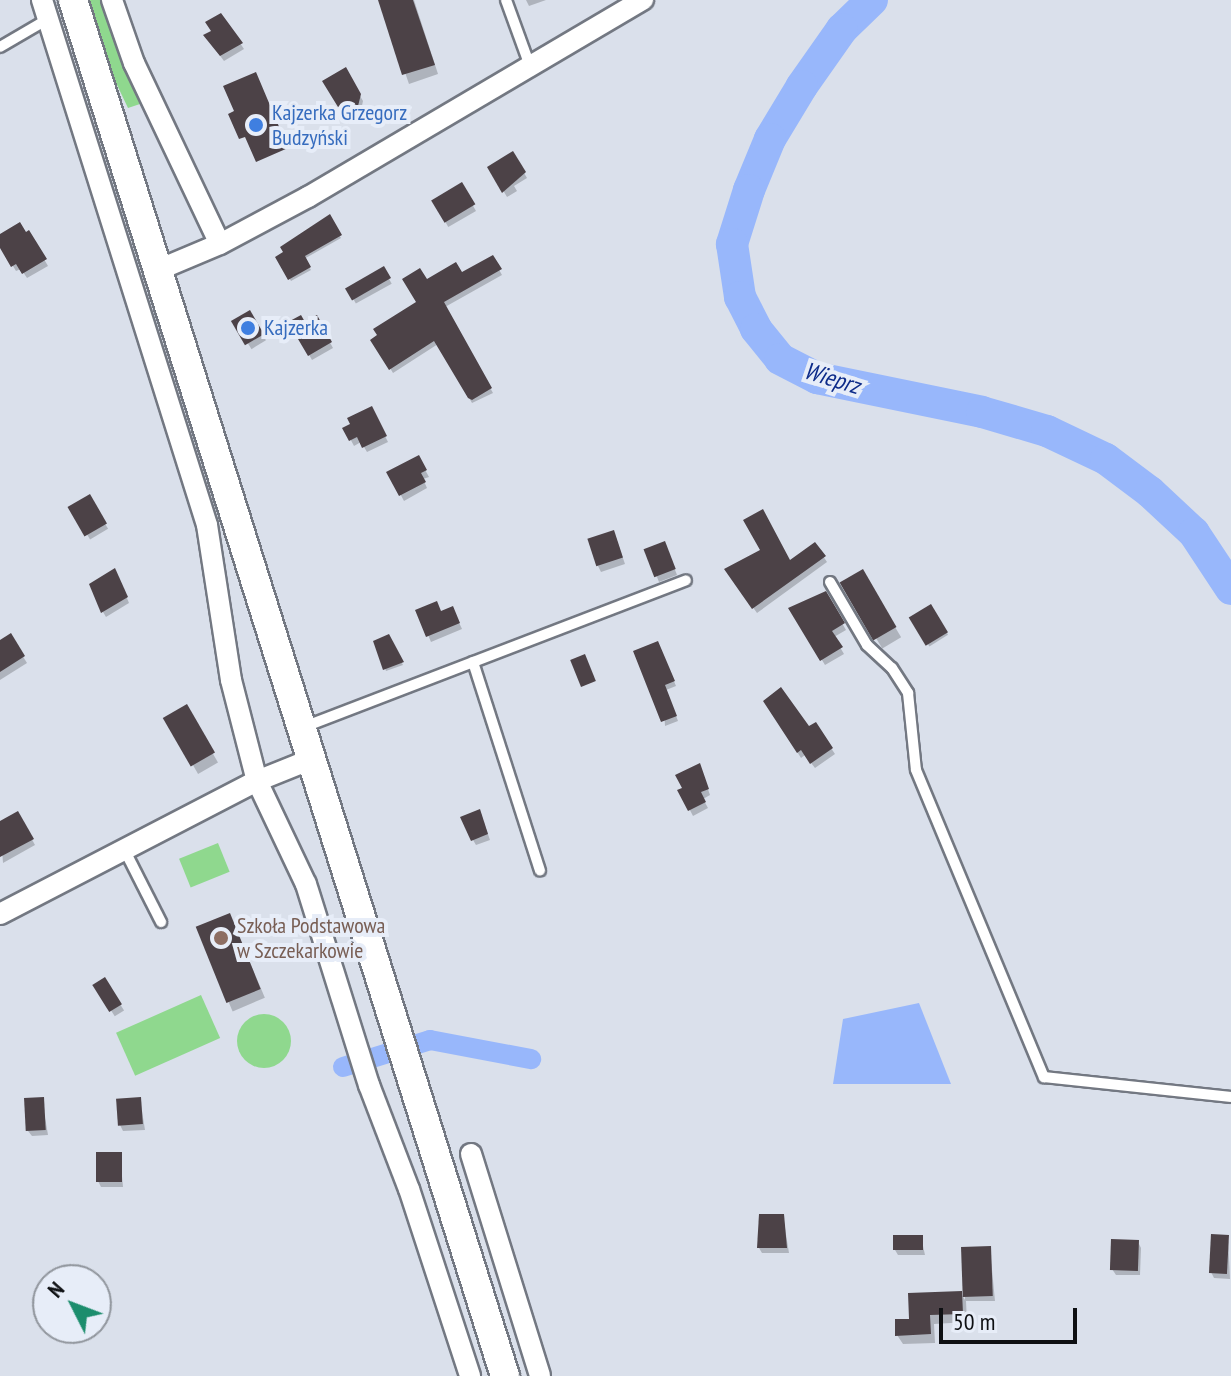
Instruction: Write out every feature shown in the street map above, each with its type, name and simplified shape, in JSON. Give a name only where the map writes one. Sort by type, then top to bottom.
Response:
[{"type":"main road","points":[[73,0],[505,1376]]},
{"type":"street","points":[[112,0],[134,63],[220,244]]},
{"type":"street","points":[[158,270],[254,232],[643,0]]},
{"type":"street","points":[[45,10],[139,300],[207,525],[231,680],[257,781],[306,884],[369,1085],[409,1189],[470,1376]]},
{"type":"street","points":[[0,914],[257,781],[312,759]]},
{"type":"street","points":[[471,1154],[540,1376]]},
{"type":"lane","points":[[506,0],[530,66]]},
{"type":"lane","points":[[0,47],[45,10]]},
{"type":"lane","points":[[302,728],[686,580]]},
{"type":"lane","points":[[830,582],[867,645],[892,668],[908,693],[916,770],[1044,1077],[1231,1097]]},
{"type":"lane","points":[[473,662],[540,871]]},
{"type":"lane","points":[[124,849],[161,922]]},
{"type":"green space","points":[[88,0],[101,0],[121,56],[146,102],[128,108],[108,66]]},
{"type":"green space","points":[[218,843],[230,872],[191,887],[179,859]]},
{"type":"green space","points":[[201,995],[220,1038],[135,1076],[116,1033]]},
{"type":"green space","points":[[264,1014],[283,1022],[291,1041],[283,1060],[264,1068],[245,1060],[237,1041],[245,1022]]},
{"type":"water","points":[[919,1003],[951,1084],[833,1084],[843,1019]]},
{"type":"building","points":[[378,0],[413,0],[435,65],[402,75]]},
{"type":"building","points":[[221,13],[243,43],[220,56],[203,35],[211,31],[205,22]]},
{"type":"building","points":[[346,67],[361,94],[358,106],[349,101],[338,107],[322,81]]},
{"type":"building","name":"Kajzerka Grzegorz Budzyński","points":[[256,72],[288,148],[256,162],[245,137],[239,139],[228,114],[234,111],[223,86]]},
{"type":"building","points":[[513,151],[526,172],[502,193],[487,167]]},
{"type":"building","points":[[462,182],[475,204],[445,223],[431,201]]},
{"type":"building","points":[[330,214],[342,235],[305,256],[311,267],[288,280],[275,257],[283,252],[280,247]]},
{"type":"building","points":[[20,222],[26,232],[29,230],[47,259],[22,274],[16,264],[11,267],[0,248],[0,234]]},
{"type":"building","points":[[493,255],[502,269],[444,302],[492,388],[472,400],[468,398],[434,341],[389,370],[370,340],[377,335],[373,329],[416,302],[402,279],[420,268],[427,279],[456,262],[462,272]]},
{"type":"building","points":[[384,266],[391,278],[352,301],[345,288]]},
{"type":"building","name":"Kajzerka","points":[[250,310],[264,334],[245,345],[231,321]]},
{"type":"building","points":[[301,315],[305,322],[317,315],[332,342],[308,356],[288,322]]},
{"type":"building","points":[[372,406],[387,436],[362,448],[357,437],[349,441],[342,428],[350,424],[347,418]]},
{"type":"building","points":[[419,455],[427,470],[421,473],[426,482],[399,496],[386,472]]},
{"type":"building","points":[[90,494],[107,523],[84,536],[67,507]]},
{"type":"building","points":[[763,509],[790,560],[815,542],[826,556],[752,609],[724,569],[760,550],[743,520]]},
{"type":"building","points":[[614,530],[623,558],[596,566],[587,539]]},
{"type":"building","points":[[665,541],[676,569],[654,577],[644,549]]},
{"type":"building","points":[[115,568],[128,597],[101,613],[89,584]]},
{"type":"building","points":[[863,569],[896,627],[873,641],[840,582]]},
{"type":"building","points":[[826,591],[845,623],[832,631],[843,647],[820,661],[788,608]]},
{"type":"building","points":[[437,601],[441,611],[453,606],[460,623],[426,637],[415,610]]},
{"type":"building","points":[[931,604],[948,632],[926,646],[909,617]]},
{"type":"building","points":[[11,633],[25,656],[0,672],[0,640]]},
{"type":"building","points":[[389,634],[404,662],[383,670],[373,641]]},
{"type":"building","points":[[658,641],[675,681],[665,685],[677,716],[661,722],[633,651]]},
{"type":"building","points":[[585,654],[596,681],[581,687],[570,660]]},
{"type":"building","points":[[781,687],[809,726],[816,722],[833,748],[810,764],[801,750],[797,753],[763,701]]},
{"type":"building","points":[[187,704],[215,752],[191,766],[163,718]]},
{"type":"building","points":[[700,763],[709,789],[701,792],[706,802],[688,811],[677,790],[682,788],[675,775]]},
{"type":"building","points":[[480,809],[488,834],[471,841],[460,817]]},
{"type":"building","points":[[18,811],[34,839],[0,857],[0,821]]},
{"type":"building","points":[[230,913],[261,989],[226,1003],[196,927]]},
{"type":"building","points":[[105,977],[122,1004],[109,1012],[92,985]]},
{"type":"building","points":[[44,1097],[46,1130],[26,1131],[24,1098]]},
{"type":"building","points":[[141,1097],[143,1124],[118,1126],[116,1099]]},
{"type":"building","points":[[96,1152],[122,1152],[122,1182],[96,1182]]},
{"type":"building","points":[[759,1214],[784,1214],[787,1248],[757,1248]]},
{"type":"building","points":[[1211,1234],[1229,1235],[1227,1274],[1209,1273]]},
{"type":"building","points":[[893,1235],[923,1235],[923,1250],[893,1250]]},
{"type":"building","points":[[1111,1239],[1139,1240],[1138,1271],[1110,1270]]},
{"type":"building","points":[[991,1246],[993,1296],[963,1297],[961,1247]]},
{"type":"building","points":[[962,1291],[963,1314],[930,1315],[931,1334],[895,1336],[895,1319],[909,1319],[908,1293]]},
{"type":"waterway","name":"Wieprz","points":[[872,0],[842,29],[802,86],[770,139],[749,190],[732,244],[740,297],[756,329],[780,359],[817,378],[982,412],[1047,431],[1106,459],[1150,492],[1194,533],[1231,589]]},
{"type":"waterway","points":[[343,1067],[430,1040],[531,1059]]},
{"type":"place","name":"Kajzerka Grzegorz Budzyński","points":[[256,125]]},
{"type":"place","name":"Kajzerka","points":[[248,328]]},
{"type":"place","name":"Szkoła Podstawowa w Szczekarkowie","points":[[221,938]]}]
